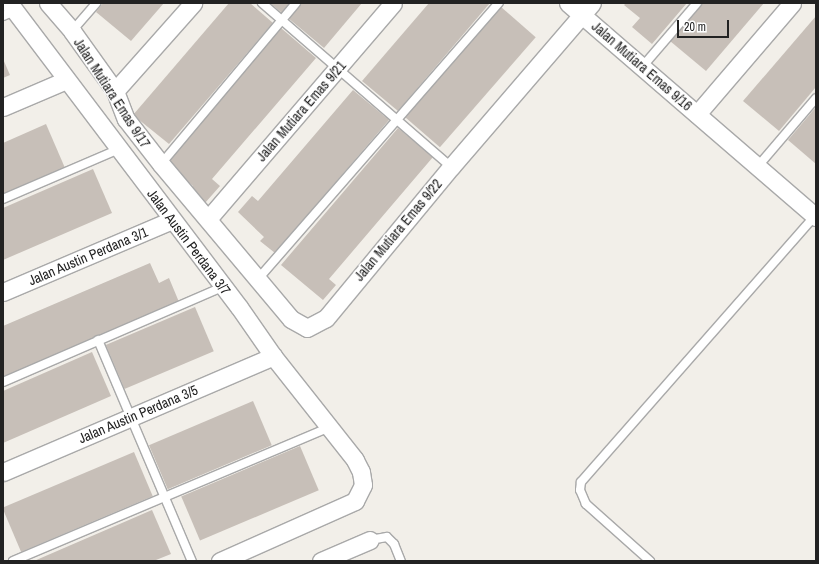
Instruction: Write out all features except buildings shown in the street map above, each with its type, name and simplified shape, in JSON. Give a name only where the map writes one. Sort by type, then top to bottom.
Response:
[{"type":"street","name":"Jalan Mutiara Emas 9/17","points":[[48,3],[72,31],[114,91],[126,119],[161,164],[208,219]]},
{"type":"street","points":[[114,91],[192,3]]},
{"type":"street","name":"Jalan Mutiara Emas 9/21","points":[[208,219],[393,3]]},
{"type":"street","name":"Jalan Mutiara Emas 9/16","points":[[568,3],[587,9],[642,67],[816,216]]},
{"type":"street","points":[[697,114],[792,3]]},
{"type":"street","name":"Jalan Mutiara Emas 9/22","points":[[208,219],[298,325],[307,328],[315,325],[326,318],[451,167],[587,9]]},
{"type":"street","name":"Jalan Austin Perdana 3/7","points":[[9,10],[66,80],[119,149],[273,356],[328,428],[355,460],[361,472],[363,484],[355,501],[339,510],[220,561]]},
{"type":"street","points":[[3,107],[66,80]]},
{"type":"street","name":"Jalan Austin Perdana 3/1","points":[[3,292],[172,220]]},
{"type":"street","name":"Jalan Austin Perdana 3/5","points":[[3,472],[273,356]]},
{"type":"street","points":[[321,561],[370,540]]},
{"type":"lane","points":[[72,31],[96,3]]},
{"type":"lane","points":[[262,3],[451,167]]},
{"type":"lane","points":[[161,164],[296,3]]},
{"type":"lane","points":[[258,279],[500,3]]},
{"type":"lane","points":[[642,67],[697,3]]},
{"type":"lane","points":[[758,166],[816,98]]},
{"type":"lane","points":[[3,199],[119,149]]},
{"type":"lane","points":[[650,561],[586,504],[580,490],[581,482],[816,216]]},
{"type":"lane","points":[[3,382],[223,287]]},
{"type":"lane","points":[[98,340],[192,561]]},
{"type":"lane","points":[[13,561],[328,428]]},
{"type":"lane","points":[[370,540],[387,537],[394,544],[401,561]]}]
